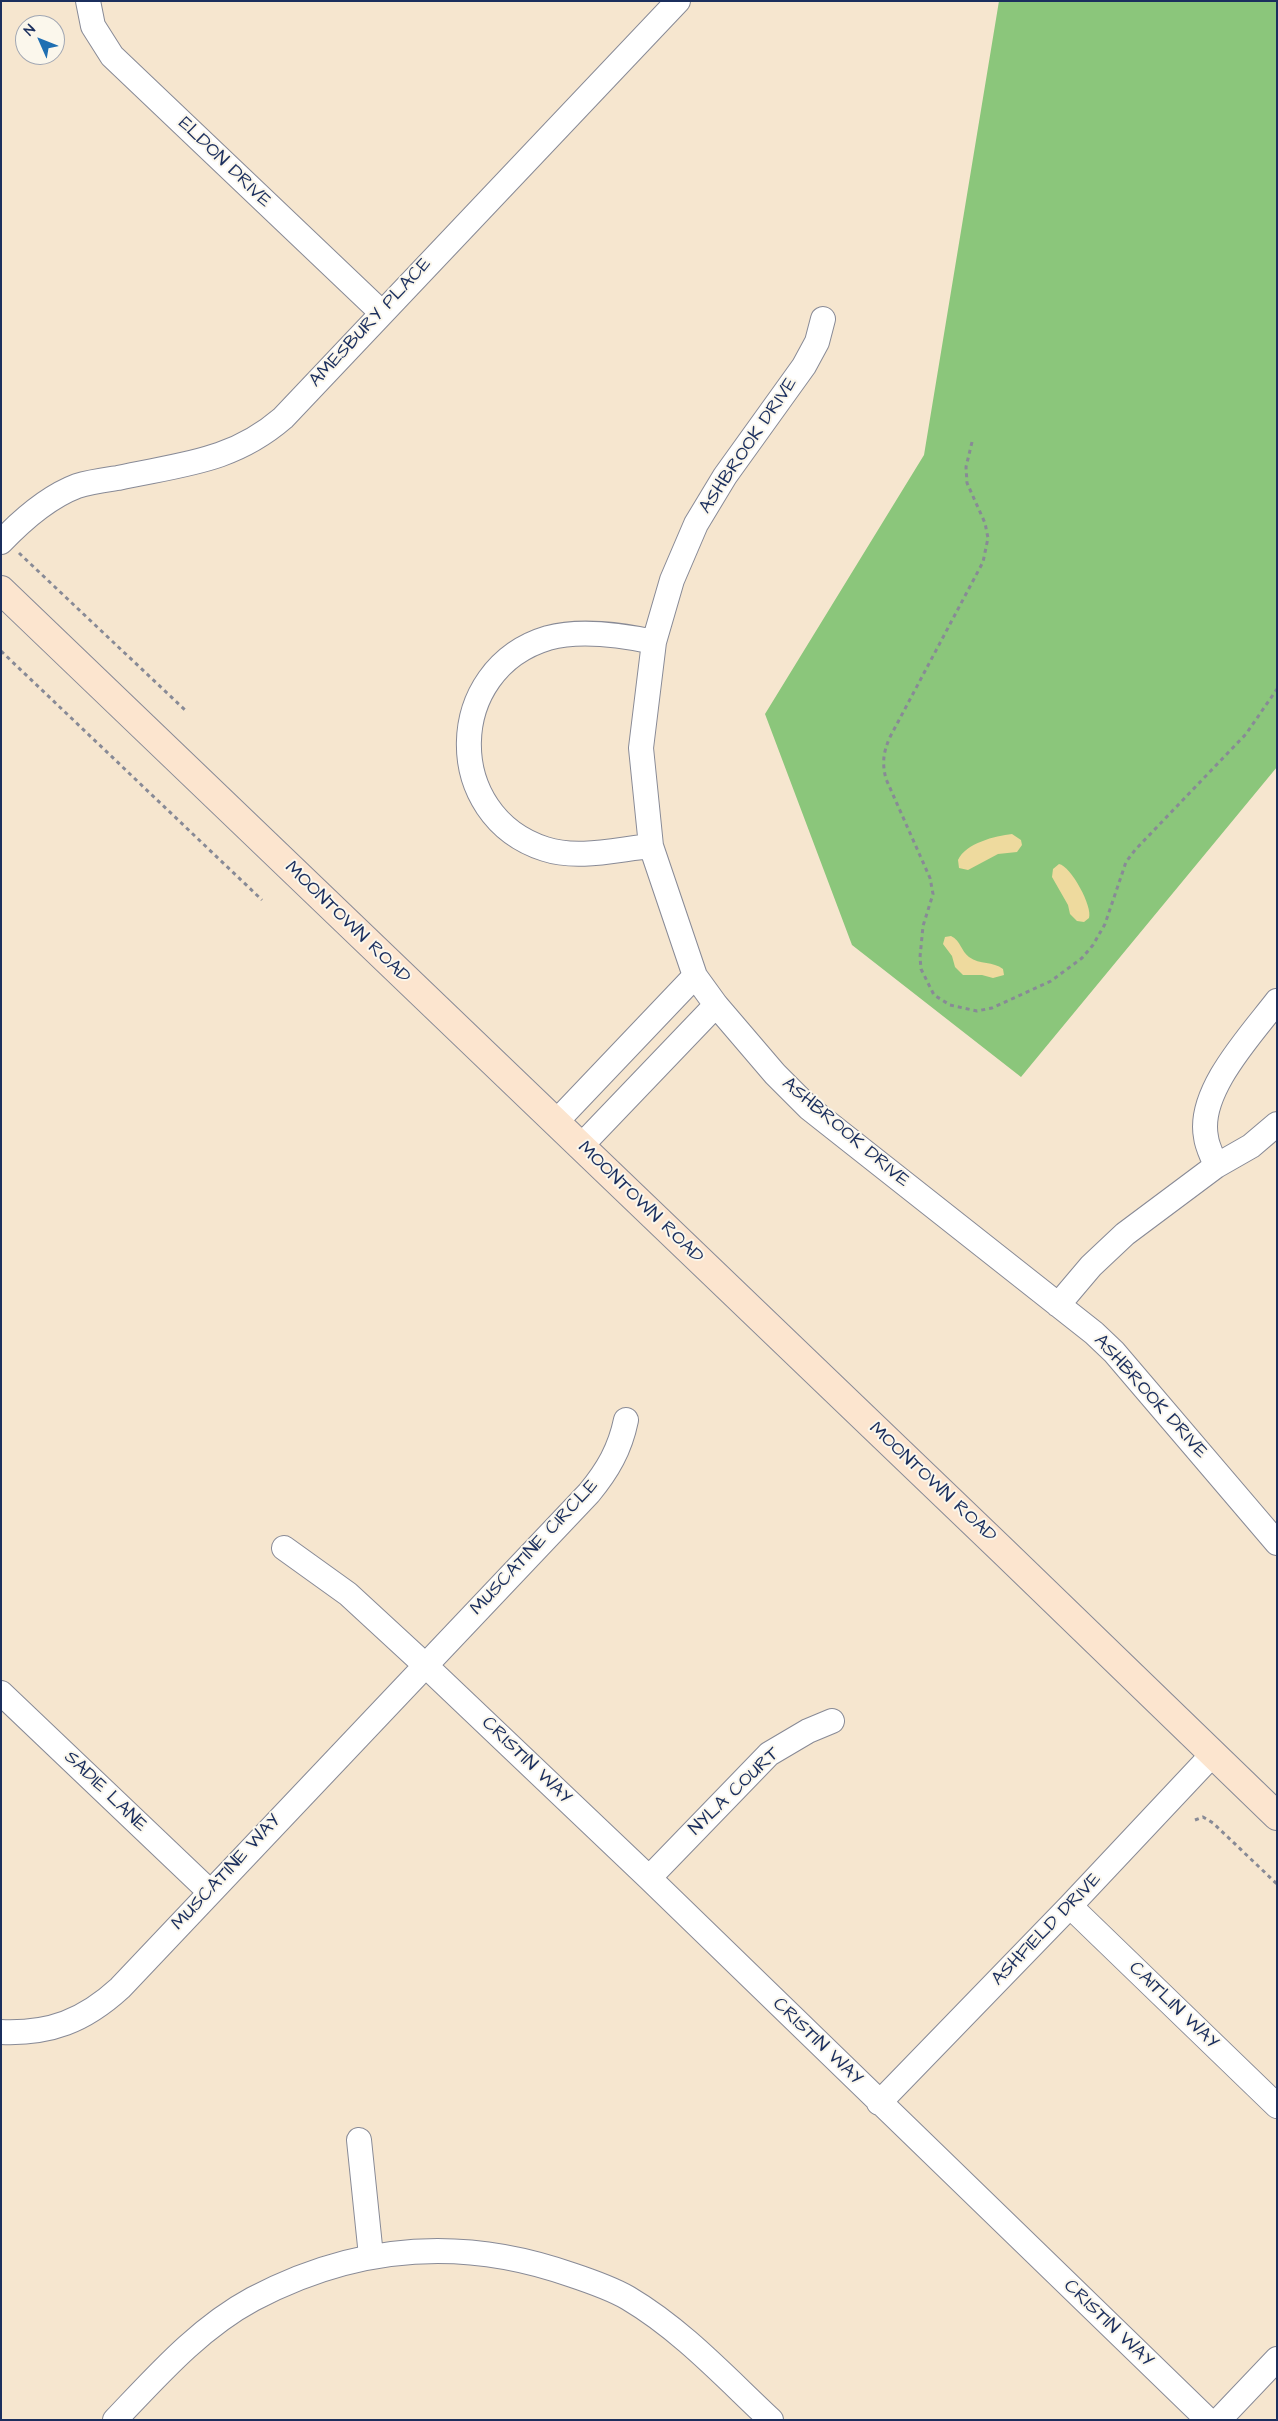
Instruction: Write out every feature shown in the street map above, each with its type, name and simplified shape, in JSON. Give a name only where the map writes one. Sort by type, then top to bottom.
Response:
[{"type":"street","name":"ELDON DRIVE","points":[[88,1],[93,26],[112,56],[381,312]]},
{"type":"street","name":"AMESBURY PLACE","points":[[3,540],[39,508],[78,486],[218,457],[241,448],[263,435],[283,418],[381,312],[678,1]]},
{"type":"street","name":"ASHBROOK DRIVE","points":[[823,319],[817,342],[804,366],[724,476],[696,524],[672,580],[654,642],[641,748],[651,846],[695,976],[716,1005],[775,1074],[809,1108],[1058,1305],[1114,1352],[1277,1544]]},
{"type":"street","name":"MOONTOWN ROAD","points":[[1,590],[582,1146],[1277,1816]]},
{"type":"street","points":[[651,846],[574,854],[546,849],[527,841],[510,830],[495,816],[482,798],[474,780],[467,739],[477,699],[488,682],[513,656],[530,646],[548,638],[569,634],[654,642]]},
{"type":"street","points":[[556,1122],[695,976]]},
{"type":"street","points":[[1216,1166],[1205,1137],[1206,1119],[1215,1087],[1229,1063],[1277,1002]]},
{"type":"street","points":[[582,1146],[716,1005]]},
{"type":"street","points":[[1058,1305],[1091,1266],[1125,1234],[1216,1166],[1251,1146],[1277,1124]]},
{"type":"street","name":"MUSCATINE CIRCLE","points":[[426,1665],[603,1476],[621,1443],[626,1420]]},
{"type":"street","name":"CRISTIN WAY","points":[[284,1548],[348,1594],[426,1665],[649,1878],[1208,2420]]},
{"type":"street","name":"MUSCATINE WAY","points":[[1,2032],[50,2029],[67,2024],[100,2006],[426,1665]]},
{"type":"street","name":"SADIE LANE","points":[[1,1693],[209,1891]]},
{"type":"street","name":"NYLA COURT","points":[[649,1878],[769,1754],[808,1731],[832,1721]]},
{"type":"street","name":"ASHFIELD DRIVE","points":[[879,2103],[1070,1906],[1212,1755]]},
{"type":"street","name":"CAITLIN WAY","points":[[1070,1906],[1277,2106]]},
{"type":"street","points":[[359,2140],[371,2256]]},
{"type":"street","points":[[115,2420],[192,2342],[252,2300],[302,2277],[371,2256],[428,2250],[455,2250],[496,2255],[544,2265],[596,2283],[627,2297],[684,2338],[771,2420]]},
{"type":"street","points":[[1219,2420],[1277,2359]]},
{"type":"path","points":[[972,442],[966,467],[967,483],[985,523],[988,538],[983,562],[890,737],[883,759],[886,780],[930,878],[933,894],[924,926],[920,957],[921,969],[934,995],[963,1009],[977,1011],[992,1008],[1052,981],[1082,958],[1105,924],[1121,875],[1135,850],[1246,734],[1277,689]]},
{"type":"path","points":[[3,540],[186,711]]},
{"type":"path","points":[[1,651],[262,900]]},
{"type":"path","points":[[1195,1820],[1203,1817],[1213,1823],[1277,1884]]},
{"type":"green space","points":[[999,1],[1277,1],[1277,767],[1021,1077],[852,945],[765,714],[924,455]]},
{"type":"sand","points":[[1012,834],[1021,840],[1022,845],[1017,852],[998,854],[968,870],[959,868],[958,860],[967,849],[982,841]]},
{"type":"sand","points":[[1059,864],[1064,866],[1075,879],[1088,905],[1089,918],[1084,922],[1077,921],[1070,914],[1068,905],[1052,877],[1053,869]]},
{"type":"sand","points":[[951,936],[969,957],[1003,969],[1004,975],[993,978],[982,975],[963,975],[955,967],[952,956],[943,944],[945,937]]}]
